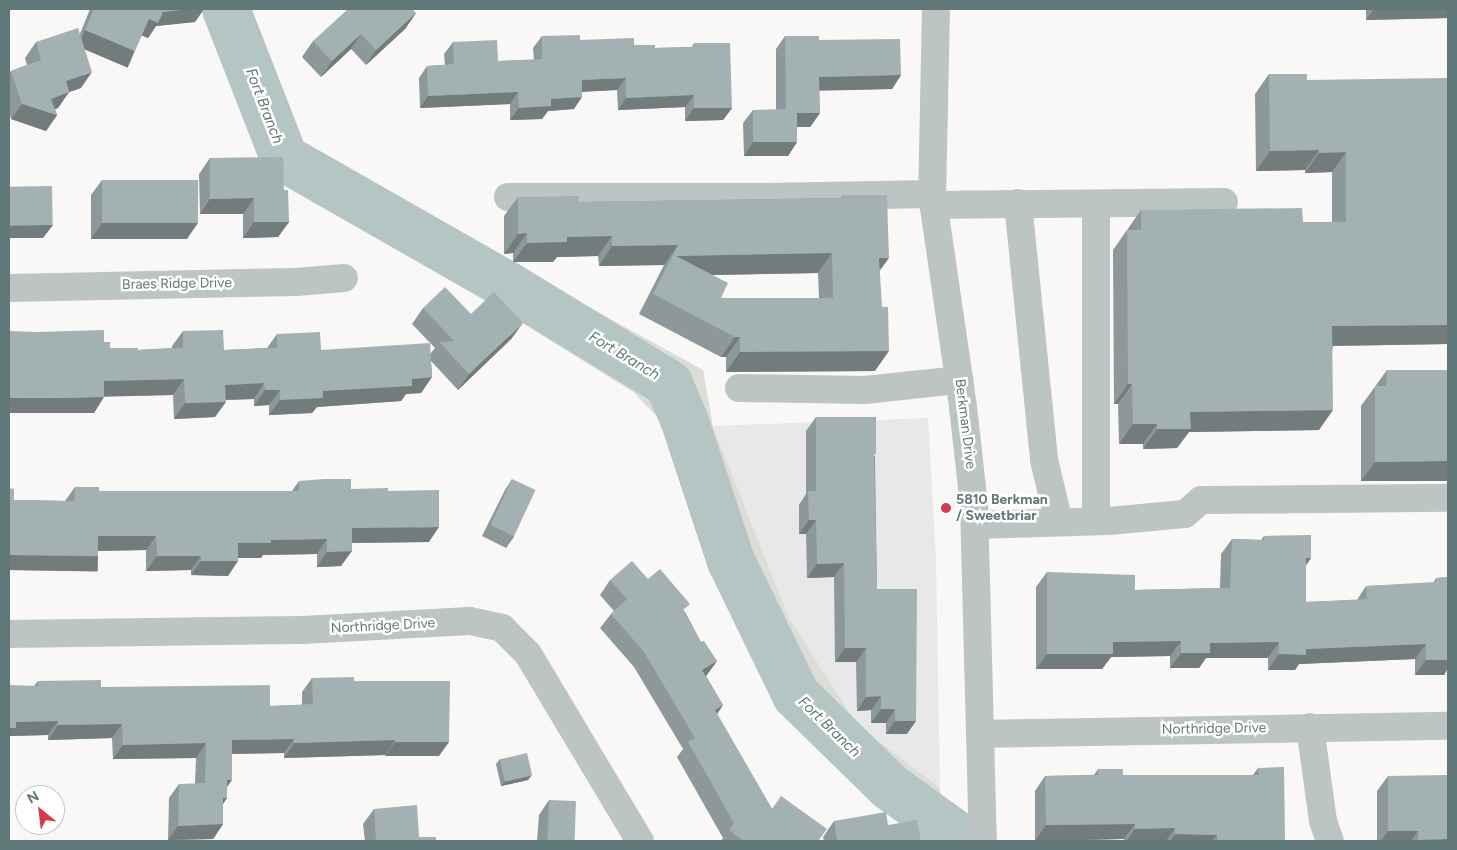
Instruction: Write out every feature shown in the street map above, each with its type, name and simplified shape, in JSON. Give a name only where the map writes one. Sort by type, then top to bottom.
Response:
[{"type":"street","name":"Berkman Drive","points":[[936,9],[933,199],[960,380],[975,525],[983,841]]},
{"type":"street","points":[[508,197],[933,199],[1096,204],[1224,202]]},
{"type":"street","points":[[1018,203],[1044,460],[1059,522]]},
{"type":"street","points":[[1096,204],[1096,521]]},
{"type":"street","name":"Braes Ridge Drive","points":[[9,288],[296,282],[344,278]]},
{"type":"street","points":[[739,388],[866,390],[960,380]]},
{"type":"street","points":[[975,525],[1096,521],[1185,514],[1201,500],[1448,498]]},
{"type":"street","name":"Northridge Drive","points":[[9,634],[303,630],[470,621],[502,628],[528,654],[640,841]]},
{"type":"street","name":"Northridge Drive","points":[[980,734],[1448,726]]},
{"type":"street","points":[[1310,727],[1323,821],[1330,841]]},
{"type":"shaded area","points":[[209,9],[249,9],[306,151],[703,370],[713,426],[789,618],[857,724],[940,788],[941,841],[922,841],[778,707],[726,587],[675,435],[633,392],[311,191],[263,156]]},
{"type":"shaded area","points":[[928,418],[936,559],[940,788],[857,724],[789,618],[713,426]]},
{"type":"building","points":[[94,9],[190,9],[163,12],[158,23],[149,19],[135,51],[85,30]]},
{"type":"building","points":[[348,9],[412,9],[416,13],[376,50],[361,34],[332,61],[313,41]]},
{"type":"building","points":[[78,28],[92,72],[66,81],[69,92],[51,99],[57,115],[22,104],[11,71],[41,60],[36,42]]},
{"type":"building","points":[[580,35],[580,40],[634,38],[634,45],[655,45],[655,48],[694,47],[694,43],[730,43],[732,108],[694,108],[694,95],[626,98],[626,78],[582,80],[582,97],[551,99],[551,106],[519,108],[518,92],[428,96],[427,66],[454,64],[453,42],[497,40],[498,61],[542,59],[542,36]]},
{"type":"building","points":[[785,36],[819,36],[819,40],[900,39],[901,75],[819,77],[820,113],[797,113],[797,142],[753,142],[753,110],[786,109]]},
{"type":"building","points":[[1269,74],[1307,74],[1307,80],[1448,78],[1448,325],[1332,326],[1333,410],[1190,412],[1191,429],[1157,429],[1157,424],[1133,424],[1132,384],[1128,384],[1127,230],[1141,230],[1141,210],[1302,208],[1303,222],[1346,222],[1346,152],[1319,153],[1319,150],[1270,151]]},
{"type":"building","points":[[283,157],[284,190],[288,190],[289,222],[254,222],[254,198],[210,199],[210,158]]},
{"type":"building","points":[[102,180],[198,180],[198,223],[102,223]]},
{"type":"building","points":[[52,186],[53,225],[10,226],[9,187]]},
{"type":"building","points":[[843,195],[887,195],[889,258],[879,258],[882,307],[888,307],[889,351],[740,352],[740,337],[735,337],[653,294],[678,245],[612,246],[612,236],[567,237],[567,242],[527,243],[527,233],[518,234],[518,197],[579,196],[579,202],[843,198]],"holes":[[[832,253],[833,298],[721,298],[728,283],[676,256]]]},
{"type":"building","points":[[445,287],[471,314],[494,292],[523,323],[469,374],[439,342],[454,341],[423,308]]},
{"type":"building","points":[[104,330],[104,342],[110,342],[110,348],[138,348],[138,350],[183,348],[183,331],[223,330],[224,350],[277,348],[277,334],[320,332],[321,350],[430,343],[432,377],[412,379],[412,386],[323,391],[323,398],[280,400],[280,390],[265,390],[264,383],[225,385],[226,402],[185,403],[184,379],[104,381],[104,397],[9,398],[9,331]]},
{"type":"building","points":[[1387,370],[1448,370],[1448,461],[1375,462],[1375,386],[1386,386]]},
{"type":"building","points":[[816,417],[876,417],[876,454],[874,454],[877,589],[917,589],[916,721],[895,721],[895,709],[881,709],[881,696],[866,697],[866,648],[845,648],[844,563],[817,564],[816,520],[809,520],[808,491],[816,491]]},
{"type":"building","points":[[351,479],[351,489],[388,488],[388,491],[439,490],[439,527],[352,528],[352,551],[327,552],[327,539],[271,540],[271,543],[238,543],[238,561],[201,561],[201,556],[157,556],[156,536],[98,536],[98,556],[9,555],[9,488],[14,489],[14,500],[74,501],[75,487],[99,487],[99,491],[299,491],[299,481]]},
{"type":"building","points":[[512,479],[536,490],[514,536],[490,525]]},
{"type":"building","points":[[1311,535],[1311,558],[1306,558],[1306,602],[1367,599],[1366,586],[1436,582],[1436,578],[1448,577],[1448,660],[1426,660],[1426,644],[1306,649],[1306,655],[1279,654],[1279,642],[1210,643],[1210,653],[1181,653],[1181,641],[1113,642],[1113,654],[1047,654],[1047,572],[1135,575],[1135,590],[1230,588],[1232,539],[1264,540],[1264,536]]},
{"type":"building","points":[[632,561],[648,579],[660,569],[690,604],[683,610],[701,642],[704,641],[717,661],[702,670],[723,705],[715,710],[772,809],[781,796],[827,829],[818,841],[744,841],[729,830],[734,823],[688,742],[695,738],[644,652],[611,614],[627,599],[610,580]]},
{"type":"building","points":[[354,677],[354,681],[450,681],[449,742],[395,742],[395,740],[294,743],[294,739],[232,740],[232,780],[227,780],[227,798],[223,798],[223,824],[178,826],[179,784],[205,783],[206,743],[123,745],[122,724],[58,725],[58,721],[16,722],[16,728],[9,728],[9,685],[38,686],[38,681],[101,680],[101,687],[270,685],[270,706],[313,704],[312,678]]},
{"type":"building","points":[[527,753],[532,775],[505,782],[500,759]]},
{"type":"building","points":[[1284,767],[1285,841],[1217,841],[1217,835],[1175,834],[1175,828],[1135,829],[1135,824],[1046,825],[1045,776],[1098,775],[1098,769],[1123,769],[1123,775],[1259,775],[1258,768]]},
{"type":"building","points":[[1448,775],[1448,839],[1418,840],[1418,831],[1388,831],[1388,776]]},
{"type":"building","points":[[549,800],[576,801],[575,841],[548,841]]},
{"type":"building","points":[[417,805],[419,837],[436,837],[436,841],[376,841],[374,809]]},
{"type":"building","points":[[886,812],[888,825],[917,820],[921,841],[837,841],[834,821]]},
{"type":"waterway","name":"Fort Branch","points":[[226,9],[284,158],[507,285],[669,384],[684,419],[731,561],[796,695],[889,786],[965,841]]},
{"type":"place","name":"5810 Berkman / Sweetbriar","points":[[946,508]]}]
